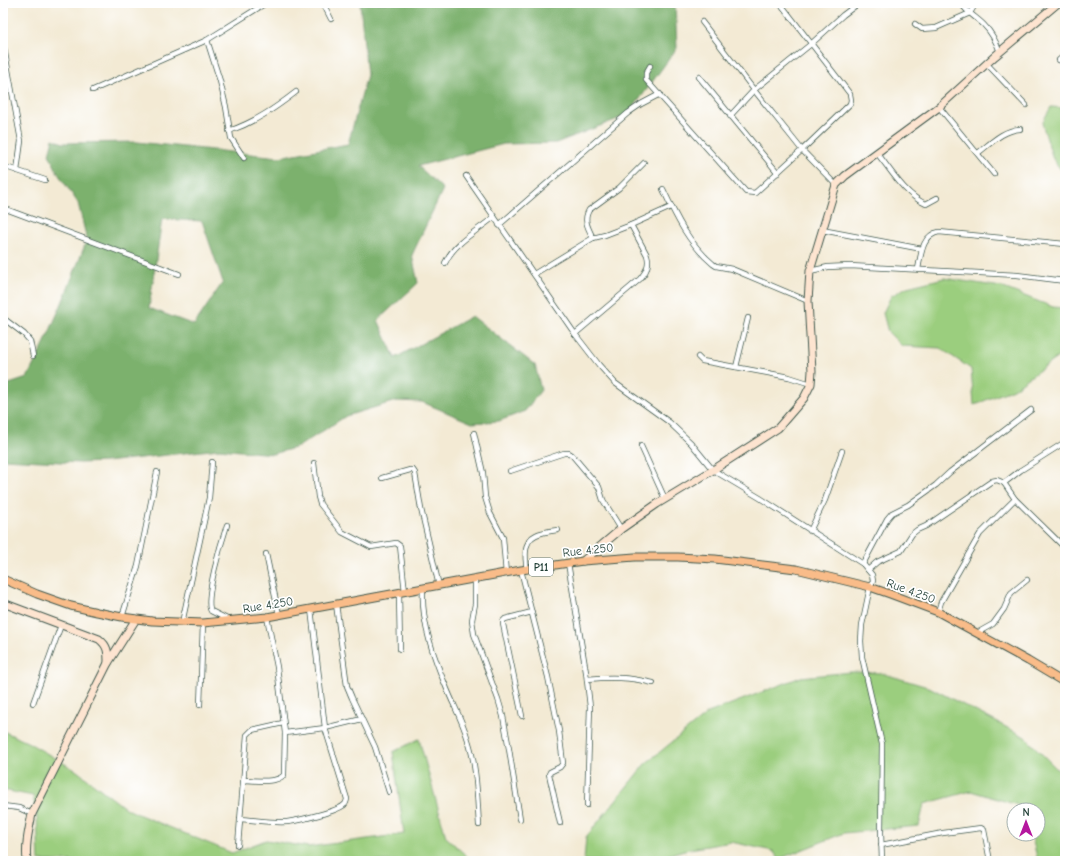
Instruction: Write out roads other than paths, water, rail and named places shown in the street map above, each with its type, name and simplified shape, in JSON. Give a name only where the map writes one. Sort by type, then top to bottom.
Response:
[{"type":"main road","name":"Rue 4.250","points":[[3,579],[37,594],[71,606],[122,618],[182,623],[203,623],[267,617],[583,560],[635,557],[715,559],[796,569],[870,588],[938,612],[1065,683]]},
{"type":"street","points":[[93,90],[207,40],[266,3]]},
{"type":"street","points":[[323,3],[331,19]]},
{"type":"street","points":[[650,66],[645,76],[646,80],[746,192],[755,193],[850,104],[851,100],[850,94],[840,79],[780,3]]},
{"type":"street","points":[[730,116],[754,90],[859,3]]},
{"type":"street","points":[[961,3],[970,14],[984,25],[992,34],[1000,52]]},
{"type":"street","points":[[915,24],[922,29],[927,30],[936,28],[970,14],[976,3]]},
{"type":"street","points":[[583,560],[621,529],[665,499],[778,428],[804,398],[811,384],[812,371],[808,302],[810,271],[836,185],[845,176],[939,107],[1000,52],[1058,3]]},
{"type":"street","points":[[702,22],[802,150],[836,185]]},
{"type":"street","points":[[207,40],[225,100],[229,131],[234,143],[244,158]]},
{"type":"street","points":[[3,42],[21,141],[17,171]]},
{"type":"street","points":[[1059,60],[1065,55]]},
{"type":"street","points":[[987,64],[1026,105]]},
{"type":"street","points":[[699,77],[778,173]]},
{"type":"street","points":[[229,131],[249,124],[296,92]]},
{"type":"street","points":[[499,226],[628,113],[660,94]]},
{"type":"street","points":[[939,107],[994,174]]},
{"type":"street","points":[[978,153],[1005,132],[1012,129],[1020,129]]},
{"type":"street","points":[[877,152],[902,185],[920,201],[926,204],[937,198]]},
{"type":"street","points":[[593,238],[586,220],[586,215],[589,210],[619,188],[644,163]]},
{"type":"street","points":[[3,166],[45,180]]},
{"type":"street","points":[[466,176],[499,226],[575,334],[615,383],[669,422],[691,443],[713,470],[760,498],[863,564],[872,575],[873,581],[870,588],[860,641],[862,657],[882,744],[882,861]]},
{"type":"street","points":[[663,189],[681,226],[707,259],[716,266],[732,269],[808,302]]},
{"type":"street","points":[[534,274],[593,238],[631,225],[671,207]]},
{"type":"street","points":[[3,208],[179,274]]},
{"type":"street","points":[[445,264],[448,256],[457,246],[494,218]]},
{"type":"street","points":[[575,334],[640,279],[647,271],[649,259],[631,225]]},
{"type":"street","points":[[822,230],[922,249]]},
{"type":"street","points":[[918,269],[922,249],[933,233],[939,232],[1065,244]]},
{"type":"street","points":[[810,271],[828,266],[850,266],[1017,275],[1065,281]]},
{"type":"street","points":[[3,318],[24,334],[30,341],[32,356]]},
{"type":"street","points":[[736,367],[748,318]]},
{"type":"street","points":[[698,357],[702,361],[789,377],[811,384]]},
{"type":"street","points":[[863,564],[887,519],[892,513],[908,505],[936,485],[950,472],[1031,410]]},
{"type":"street","points":[[474,433],[483,473],[485,497],[490,513],[503,538],[506,574]]},
{"type":"street","points":[[1004,483],[1021,470],[1065,442]]},
{"type":"street","points":[[641,446],[665,499]]},
{"type":"street","points":[[810,531],[825,500],[842,451]]},
{"type":"street","points":[[510,471],[564,453],[569,453],[599,488],[603,500],[621,529]]},
{"type":"street","points":[[182,623],[209,498],[212,462]]},
{"type":"street","points":[[314,463],[320,504],[342,532],[371,547],[396,543],[400,546],[402,592],[400,649]]},
{"type":"street","points":[[382,478],[410,470],[413,470],[415,473],[421,509],[439,586]]},
{"type":"street","points":[[122,618],[138,566],[157,472]]},
{"type":"street","points":[[868,570],[877,562],[901,551],[916,530],[926,526],[992,481],[997,480],[1004,483],[1015,499],[1062,545],[1065,546]]},
{"type":"street","points":[[938,612],[949,588],[980,534],[1015,499]]},
{"type":"street","points":[[227,525],[216,561],[209,604],[212,611],[231,621]]},
{"type":"street","points":[[558,530],[535,535],[530,540],[524,558],[524,570],[532,612],[560,731],[563,764],[549,774],[560,824]]},
{"type":"street","points":[[266,554],[279,615]]},
{"type":"street","points":[[568,563],[587,679],[590,707],[588,806]]},
{"type":"street","points":[[475,580],[475,604],[472,620],[474,634],[503,716],[520,819]]},
{"type":"street","points":[[977,633],[994,624],[1004,609],[1011,593],[1027,580]]},
{"type":"street","points":[[423,589],[423,611],[432,647],[446,688],[468,740],[475,768],[479,824]]},
{"type":"street","points":[[3,603],[99,639],[106,645],[108,652],[108,663]]},
{"type":"street","points":[[336,604],[347,686],[375,747],[389,792]]},
{"type":"street","points":[[240,819],[287,822],[322,814],[346,804],[347,799],[325,728],[311,609]]},
{"type":"street","points":[[522,716],[503,628],[503,620],[532,612]]},
{"type":"street","points":[[244,780],[275,780],[284,775],[285,733],[277,667],[267,617]]},
{"type":"street","points":[[28,861],[26,853],[32,814],[108,663],[136,619]]},
{"type":"street","points":[[200,705],[203,623]]},
{"type":"street","points":[[32,703],[62,625]]},
{"type":"street","points":[[587,679],[617,677],[653,682]]},
{"type":"street","points":[[285,733],[325,728],[362,719]]},
{"type":"street","points":[[238,845],[247,735],[249,732],[283,723]]},
{"type":"street","points":[[3,806],[19,808],[32,814]]},
{"type":"street","points":[[881,845],[981,828],[984,830],[990,861]]}]
